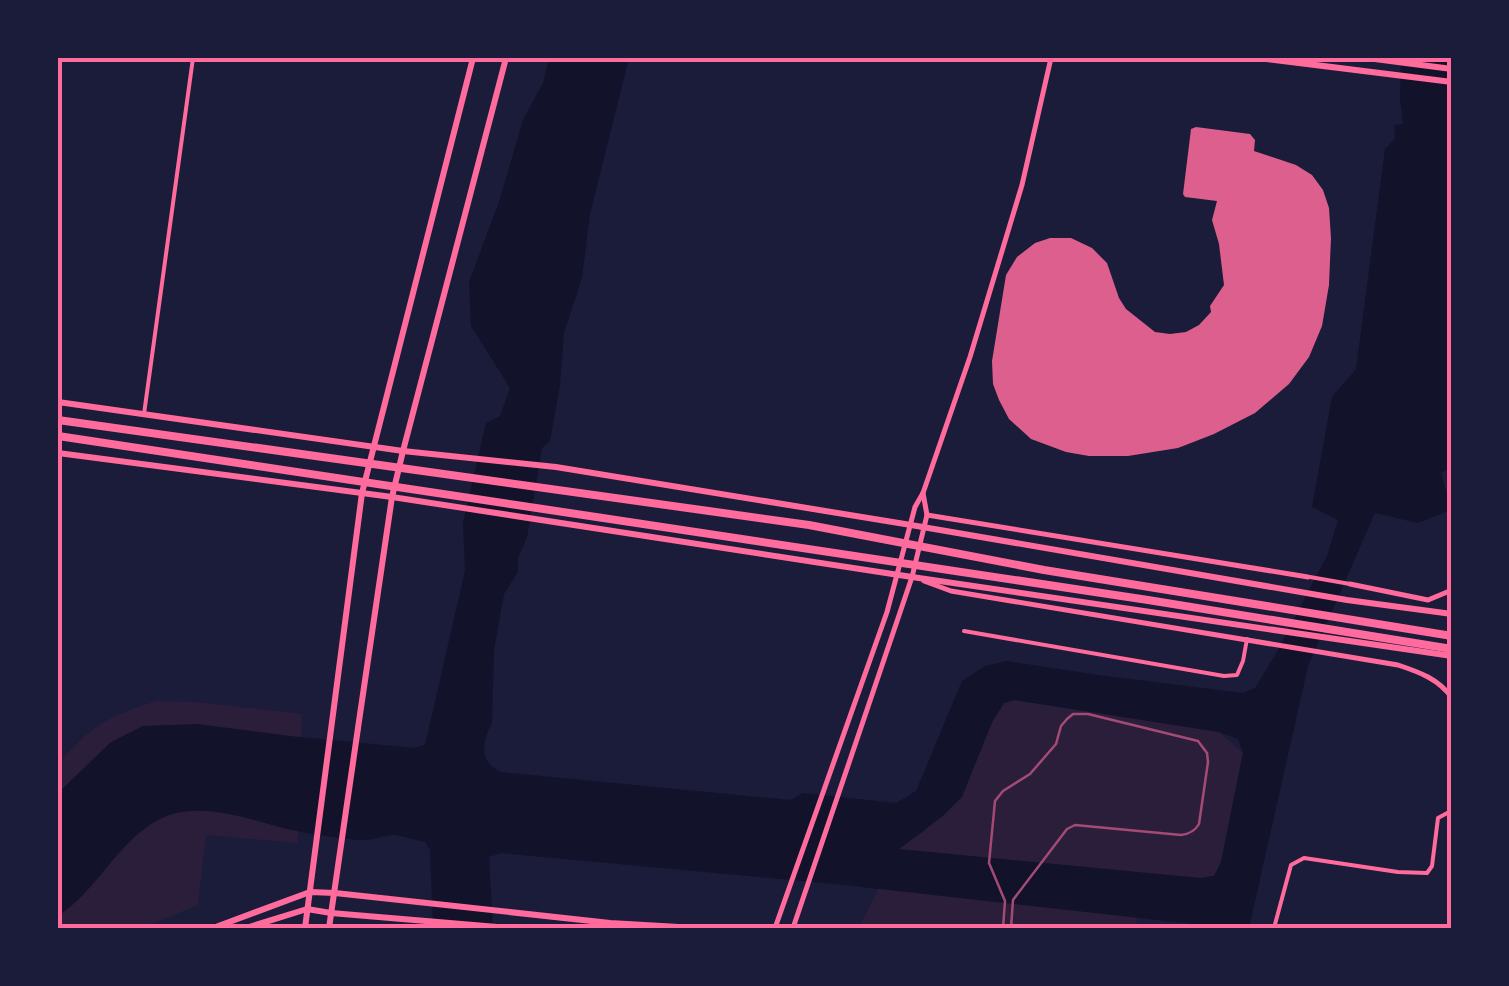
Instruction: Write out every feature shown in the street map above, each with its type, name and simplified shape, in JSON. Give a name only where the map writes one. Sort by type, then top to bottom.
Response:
[{"type":"highway","points":[[58,420],[808,525],[1044,570],[1452,636]]},
{"type":"highway","points":[[58,436],[1148,600],[1452,652]]},
{"type":"main road","points":[[305,928],[362,493],[473,58]]},
{"type":"main road","points":[[329,928],[392,496],[506,58]]},
{"type":"main road","points":[[1259,58],[1452,82]]},
{"type":"main road","points":[[1367,58],[1452,69]]},
{"type":"main road","points":[[58,402],[403,452],[556,468],[1347,600],[1452,614]]},
{"type":"main road","points":[[58,453],[392,496],[912,577],[1336,639],[1452,652]]},
{"type":"main road","points":[[213,928],[310,892],[610,923],[696,928]]},
{"type":"main road","points":[[246,928],[308,908],[509,928]]},
{"type":"street","points":[[144,414],[193,58]]},
{"type":"street","points":[[775,928],[899,575],[915,506],[923,493],[970,357],[1022,185],[1051,58]]},
{"type":"street","points":[[793,928],[912,577],[926,515],[923,493]]},
{"type":"street","points":[[926,515],[1428,600],[1452,590]]},
{"type":"street","points":[[912,577],[951,591],[1398,665],[1423,673],[1445,688],[1452,698]]},
{"type":"street","points":[[964,631],[1224,676],[1237,675],[1246,639]]},
{"type":"street","points":[[1274,928],[1290,864],[1304,858],[1427,873],[1432,866],[1438,818],[1451,811],[1452,804]]},
{"type":"street","points":[[915,928],[954,928]]},
{"type":"shaded area","points":[[549,58],[629,58],[590,214],[582,278],[564,333],[550,441],[542,448],[518,572],[504,594],[494,650],[492,723],[485,742],[486,758],[501,772],[790,800],[803,793],[896,803],[916,791],[962,681],[985,666],[1007,661],[1243,693],[1255,688],[1327,556],[1338,520],[1312,507],[1332,397],[1356,369],[1385,149],[1395,138],[1394,125],[1403,124],[1401,58],[1450,58],[1452,467],[1441,473],[1451,510],[1418,523],[1375,513],[1308,666],[1249,928],[501,853],[489,857],[493,928],[433,928],[430,850],[425,842],[394,835],[364,840],[326,836],[206,811],[173,814],[144,829],[84,894],[58,916],[58,793],[111,742],[143,726],[197,724],[414,748],[425,745],[465,571],[463,522],[486,423],[500,416],[510,388],[471,326],[469,282],[499,202],[523,120],[543,83]],"holes":[[[1014,700],[1219,732],[1238,739],[1243,753],[1221,862],[1214,876],[1200,878],[899,849],[962,797],[993,720],[1004,703]]]},
{"type":"shaded area","points":[[1014,700],[1219,732],[1243,753],[1221,862],[1214,876],[1143,873],[1136,928],[859,928],[898,849],[926,830],[1004,703]]},
{"type":"shaded area","points":[[157,701],[302,714],[298,843],[206,835],[198,905],[142,928],[58,928],[58,764],[102,724]]},
{"type":"building","points":[[1191,129],[1250,134],[1255,140],[1254,151],[1296,165],[1312,175],[1323,190],[1331,238],[1329,285],[1322,326],[1309,357],[1289,384],[1255,413],[1178,448],[1128,456],[1089,456],[1031,439],[1009,419],[999,400],[993,384],[992,361],[1006,275],[1017,257],[1035,243],[1071,238],[1092,248],[1107,263],[1126,309],[1155,332],[1186,332],[1211,312],[1210,306],[1224,285],[1212,220],[1217,201],[1183,194]]},
{"type":"railway","points":[[1003,928],[1005,901],[989,863],[995,801],[1003,791],[1030,774],[1056,744],[1067,719],[1073,714],[1088,714],[1198,741],[1208,762],[1196,829],[1181,835],[1075,825],[1067,829],[1013,900],[1011,928]]}]
